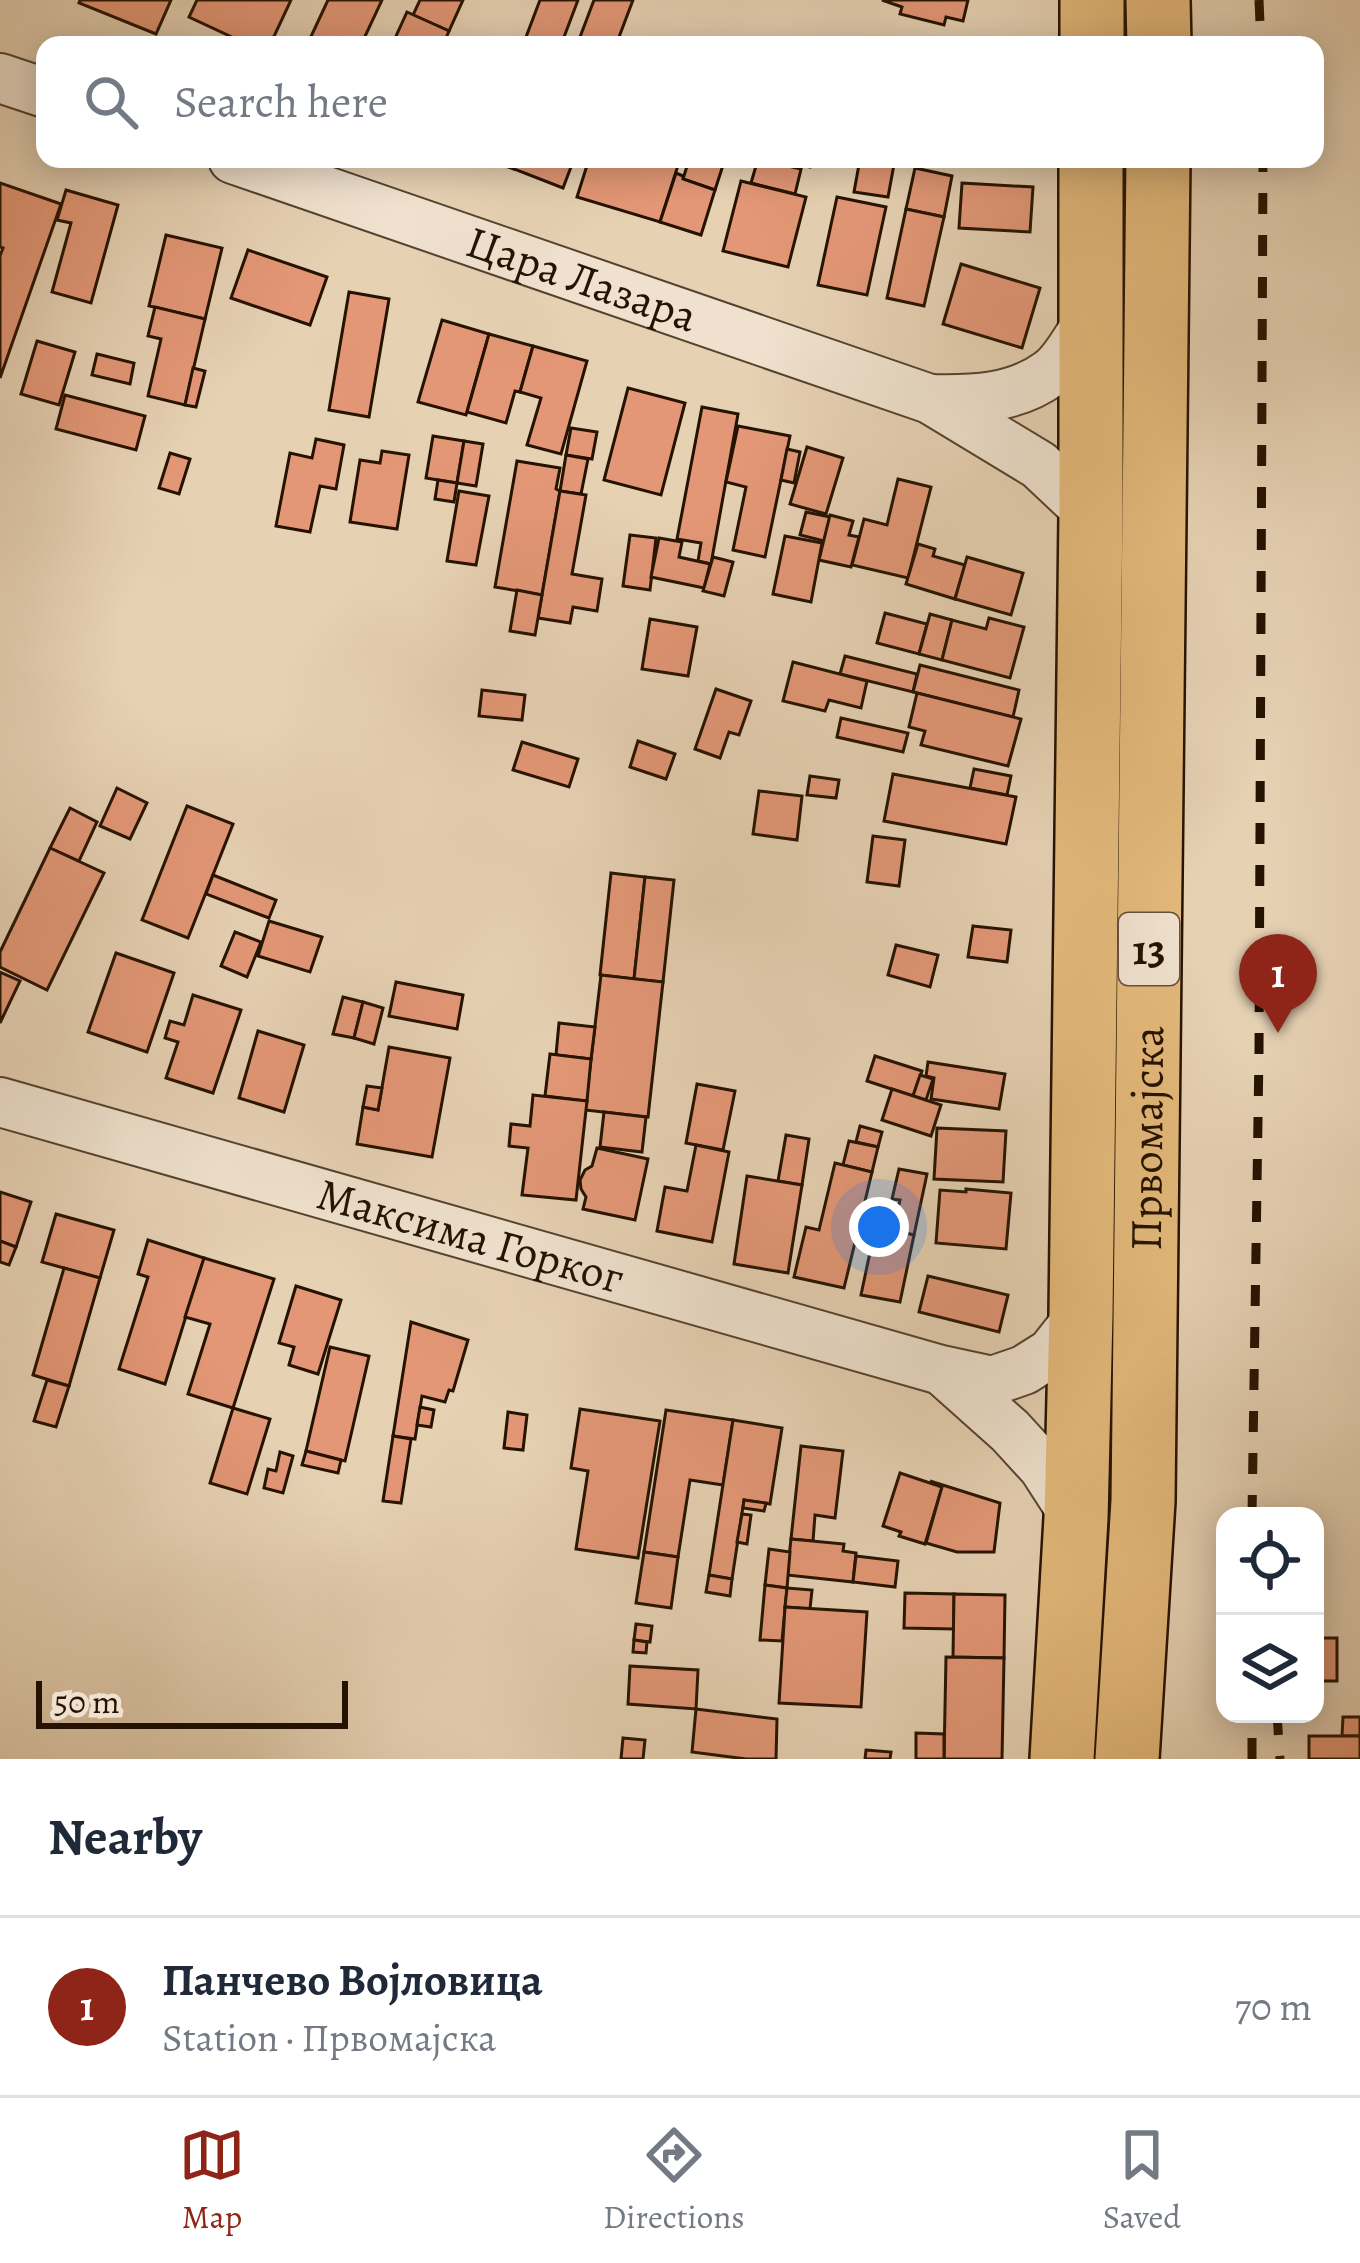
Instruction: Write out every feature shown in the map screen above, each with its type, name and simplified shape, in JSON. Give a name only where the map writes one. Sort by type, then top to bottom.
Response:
[{"type":"main road","points":[[1092,0],[1092,36]]},
{"type":"main road","points":[[1159,0],[1159,36]]},
{"type":"main road","name":"Првомајска","points":[[1063,1759],[1081,1315],[1091,168]]},
{"type":"main road","name":"Првомајска","points":[[1126,1759],[1143,1501],[1158,168]]},
{"type":"street","points":[[0,78],[36,90]]},
{"type":"street","name":"Цара Лазара","points":[[258,168],[930,399]]},
{"type":"street","points":[[930,399],[976,400],[1018,391],[1053,372],[1090,320]]},
{"type":"street","points":[[930,399],[1039,466],[1091,514]]},
{"type":"street","name":"Максима Горког","points":[[0,1102],[992,1381],[1052,1353],[1081,1315]]},
{"type":"street","points":[[941,1370],[1010,1431],[1042,1467],[1076,1518]]},
{"type":"building","points":[[80,0],[171,0],[156,34]]},
{"type":"building","points":[[197,0],[291,0],[274,36],[230,36],[189,17]]},
{"type":"building","points":[[328,0],[382,0],[365,36],[311,36]]},
{"type":"building","points":[[420,0],[463,0],[449,31],[413,15]]},
{"type":"building","points":[[540,0],[578,0],[564,36],[526,36]]},
{"type":"building","points":[[594,0],[633,0],[619,36],[580,36]]},
{"type":"building","points":[[882,0],[968,0],[963,21],[946,17],[944,25],[900,14],[902,7]]},
{"type":"building","points":[[407,12],[449,31],[447,36],[396,36]]},
{"type":"building","points":[[514,168],[571,168],[563,188]]},
{"type":"building","points":[[586,168],[677,168],[660,222],[577,197]]},
{"type":"building","points":[[686,168],[722,168],[715,190],[683,179]]},
{"type":"building","points":[[755,168],[801,169],[795,194],[751,183]]},
{"type":"building","points":[[858,168],[893,168],[888,197],[854,192]]},
{"type":"building","points":[[915,168],[952,176],[944,217],[906,209]]},
{"type":"building","points":[[676,173],[715,190],[701,235],[660,222]]},
{"type":"building","points":[[741,181],[806,197],[788,267],[723,251]]},
{"type":"building","points":[[0,183],[61,204],[0,378],[3,248]]},
{"type":"building","points":[[962,183],[1033,187],[1030,232],[959,228]]},
{"type":"building","points":[[66,190],[118,205],[91,303],[52,292],[71,223],[57,220]]},
{"type":"building","points":[[837,197],[886,207],[867,295],[818,285]]},
{"type":"building","points":[[906,209],[944,217],[924,306],[887,298]]},
{"type":"building","points":[[166,235],[222,248],[205,319],[149,306]]},
{"type":"building","points":[[248,250],[327,277],[310,325],[231,298]]},
{"type":"building","points":[[961,264],[1040,288],[1022,348],[943,324]]},
{"type":"building","points":[[349,292],[389,299],[369,417],[329,410]]},
{"type":"building","points":[[155,307],[205,319],[185,405],[148,396],[161,339],[148,336]]},
{"type":"building","points":[[442,320],[489,334],[466,415],[418,402]]},
{"type":"building","points":[[489,334],[533,346],[506,423],[467,412]]},
{"type":"building","points":[[37,341],[75,352],[59,405],[21,394]]},
{"type":"building","points":[[533,346],[587,361],[561,454],[527,445],[541,398],[520,392]]},
{"type":"building","points":[[97,354],[134,363],[130,384],[92,375]]},
{"type":"building","points":[[193,368],[205,371],[196,407],[185,405]]},
{"type":"building","points":[[628,388],[685,403],[661,495],[604,480]]},
{"type":"building","points":[[65,395],[145,416],[136,450],[56,429]]},
{"type":"building","points":[[702,407],[738,414],[711,564],[698,561],[701,543],[677,539]]},
{"type":"building","points":[[738,426],[790,436],[765,557],[733,550],[746,487],[726,482]]},
{"type":"building","points":[[571,428],[597,432],[592,459],[566,455]]},
{"type":"building","points":[[433,436],[464,441],[457,483],[426,478]]},
{"type":"building","points":[[316,439],[344,445],[336,489],[320,486],[310,532],[276,526],[290,453],[312,458]]},
{"type":"building","points":[[464,441],[483,444],[476,486],[457,483]]},
{"type":"building","points":[[807,447],[843,458],[826,514],[790,504]]},
{"type":"building","points":[[787,449],[800,452],[794,483],[781,480]]},
{"type":"building","points":[[382,451],[409,455],[397,529],[350,522],[360,460],[380,463]]},
{"type":"building","points":[[170,453],[190,459],[179,494],[159,488]]},
{"type":"building","points":[[566,455],[588,459],[581,494],[560,491]]},
{"type":"building","points":[[517,461],[560,468],[542,595],[495,587]]},
{"type":"building","points":[[898,479],[931,487],[908,578],[852,565],[864,519],[887,525]]},
{"type":"building","points":[[438,480],[457,483],[454,502],[435,499]]},
{"type":"building","points":[[459,491],[489,496],[476,565],[447,561]]},
{"type":"building","points":[[560,491],[586,495],[572,574],[602,579],[597,611],[573,607],[570,623],[538,618]]},
{"type":"building","points":[[806,512],[830,517],[824,541],[800,535]]},
{"type":"building","points":[[830,515],[853,521],[849,535],[859,537],[851,567],[819,560]]},
{"type":"building","points":[[630,535],[656,538],[650,590],[623,586]]},
{"type":"building","points":[[785,536],[822,543],[811,602],[773,594]]},
{"type":"building","points":[[659,538],[682,542],[679,557],[710,564],[704,588],[651,577]]},
{"type":"building","points":[[918,544],[935,549],[933,556],[965,565],[955,599],[906,584]]},
{"type":"building","points":[[713,557],[733,562],[724,596],[703,591]]},
{"type":"building","points":[[967,557],[1023,573],[1011,615],[955,599]]},
{"type":"building","points":[[517,590],[542,595],[535,635],[510,631]]},
{"type":"building","points":[[885,613],[927,624],[919,654],[877,643]]},
{"type":"building","points":[[930,614],[952,620],[942,660],[919,654]]},
{"type":"building","points":[[989,618],[1024,627],[1010,678],[942,660],[952,620],[986,629]]},
{"type":"building","points":[[650,619],[697,627],[688,676],[642,669]]},
{"type":"building","points":[[845,656],[917,674],[913,692],[840,674]]},
{"type":"building","points":[[793,662],[867,681],[861,708],[829,700],[825,711],[783,701]]},
{"type":"building","points":[[920,665],[1019,690],[1013,717],[913,692]]},
{"type":"building","points":[[716,689],[751,701],[739,735],[729,732],[720,758],[695,749]]},
{"type":"building","points":[[482,690],[525,695],[522,720],[479,716]]},
{"type":"building","points":[[917,693],[1021,719],[1008,766],[921,745],[925,731],[909,727]]},
{"type":"building","points":[[841,718],[908,733],[903,752],[837,737]]},
{"type":"building","points":[[638,741],[675,754],[666,779],[630,767]]},
{"type":"building","points":[[522,742],[578,759],[569,787],[513,770]]},
{"type":"building","points":[[974,769],[1011,776],[1007,795],[970,788]]},
{"type":"building","points":[[893,774],[1016,797],[1006,844],[884,821]]},
{"type":"building","points":[[810,776],[839,780],[836,798],[807,795]]},
{"type":"building","points":[[117,788],[147,803],[130,839],[100,826]]},
{"type":"building","points":[[759,791],[802,796],[797,840],[753,834]]},
{"type":"building","points":[[187,806],[233,824],[188,938],[142,920]]},
{"type":"building","points":[[70,808],[97,822],[79,861],[50,848]]},
{"type":"building","points":[[873,836],[905,840],[899,886],[867,882]]},
{"type":"building","points":[[50,848],[104,873],[47,990],[0,967],[0,952]]},
{"type":"building","points":[[611,873],[645,877],[634,979],[600,975]]},
{"type":"building","points":[[213,875],[276,900],[269,918],[206,894]]},
{"type":"building","points":[[645,877],[674,880],[663,982],[634,979]]},
{"type":"building","points":[[269,921],[322,937],[310,972],[258,956]]},
{"type":"building","points":[[973,926],[1011,930],[1007,962],[968,957]]},
{"type":"building","points":[[235,932],[261,942],[247,977],[221,966]]},
{"type":"building","points":[[896,945],[938,955],[930,987],[888,975]]},
{"type":"building","points":[[116,953],[174,973],[147,1052],[88,1032]]},
{"type":"building","points":[[0,972],[20,981],[0,1023]]},
{"type":"building","points":[[601,975],[663,982],[648,1117],[585,1110]]},
{"type":"building","points":[[396,982],[463,995],[457,1029],[389,1016]]},
{"type":"building","points":[[193,995],[241,1010],[213,1093],[166,1078],[178,1042],[165,1038],[170,1021],[184,1025]]},
{"type":"building","points":[[343,997],[363,1002],[354,1038],[333,1034]]},
{"type":"building","points":[[363,1002],[383,1008],[374,1044],[354,1038]]},
{"type":"building","points":[[559,1023],[595,1027],[591,1059],[556,1055]]},
{"type":"building","points":[[258,1031],[304,1045],[284,1112],[239,1098]]},
{"type":"building","points":[[389,1047],[450,1058],[432,1157],[357,1144],[363,1107],[378,1110]]},
{"type":"building","points":[[550,1054],[591,1059],[587,1101],[545,1096]]},
{"type":"building","points":[[875,1056],[922,1071],[913,1096],[867,1081]]},
{"type":"building","points":[[928,1062],[1005,1074],[999,1109],[931,1099],[934,1078],[926,1076]]},
{"type":"building","points":[[920,1075],[933,1079],[926,1100],[913,1096]]},
{"type":"building","points":[[697,1084],[735,1091],[723,1150],[686,1143]]},
{"type":"building","points":[[367,1086],[382,1088],[378,1110],[363,1107]]},
{"type":"building","points":[[892,1089],[941,1105],[931,1136],[882,1120]]},
{"type":"building","points":[[533,1095],[587,1101],[576,1200],[522,1195],[528,1148],[509,1146],[511,1124],[530,1126]]},
{"type":"building","points":[[604,1112],[646,1117],[642,1152],[600,1147]]},
{"type":"building","points":[[860,1126],[882,1132],[878,1147],[856,1142]]},
{"type":"building","points":[[937,1128],[1006,1131],[1003,1182],[934,1179]]},
{"type":"building","points":[[786,1135],[809,1139],[802,1185],[778,1181]]},
{"type":"building","points":[[849,1141],[878,1147],[872,1172],[843,1165]]},
{"type":"building","points":[[696,1145],[729,1152],[712,1242],[657,1231],[665,1187],[687,1191]]},
{"type":"building","points":[[597,1148],[648,1159],[635,1220],[583,1209],[586,1197],[580,1180],[592,1166]]},
{"type":"building","points":[[835,1163],[872,1172],[844,1288],[794,1277],[806,1227],[819,1230]]},
{"type":"building","points":[[899,1169],[927,1174],[914,1235],[893,1230],[900,1200],[892,1199]]},
{"type":"building","points":[[747,1176],[802,1185],[788,1273],[734,1264]]},
{"type":"building","points":[[940,1190],[1011,1193],[1006,1249],[936,1243]]},
{"type":"building","points":[[0,1192],[31,1202],[16,1247],[0,1241]]},
{"type":"building","points":[[875,1211],[896,1216],[893,1230],[881,1227],[878,1239],[869,1237]]},
{"type":"building","points":[[56,1214],[114,1230],[100,1278],[42,1262]]},
{"type":"building","points":[[881,1227],[914,1235],[900,1302],[861,1295],[873,1238],[878,1239]]},
{"type":"building","points":[[148,1240],[204,1258],[165,1384],[119,1369],[148,1277],[138,1274]]},
{"type":"building","points":[[0,1241],[16,1247],[9,1265],[0,1262]]},
{"type":"building","points":[[204,1258],[274,1279],[233,1408],[188,1394],[210,1324],[185,1317]]},
{"type":"building","points":[[64,1268],[100,1278],[69,1386],[33,1375]]},
{"type":"building","points":[[928,1276],[1008,1295],[999,1332],[919,1312]]},
{"type":"building","points":[[296,1286],[341,1300],[318,1374],[289,1365],[294,1347],[279,1343]]},
{"type":"building","points":[[411,1322],[468,1340],[453,1391],[449,1390],[445,1402],[422,1396],[415,1439],[393,1436]]},
{"type":"building","points":[[330,1347],[369,1356],[345,1461],[306,1451]]},
{"type":"building","points":[[47,1380],[69,1386],[56,1427],[34,1421]]},
{"type":"building","points":[[420,1407],[434,1410],[431,1427],[417,1425]]},
{"type":"building","points":[[233,1408],[270,1419],[247,1494],[210,1483]]},
{"type":"building","points":[[580,1409],[660,1421],[638,1558],[576,1549],[588,1471],[571,1468]]},
{"type":"building","points":[[666,1410],[733,1420],[723,1485],[690,1480],[678,1557],[644,1552]]},
{"type":"building","points":[[508,1412],[527,1415],[523,1450],[504,1448]]},
{"type":"building","points":[[733,1420],[782,1428],[770,1504],[744,1500],[732,1579],[709,1575]]},
{"type":"building","points":[[393,1436],[411,1439],[401,1503],[383,1501]]},
{"type":"building","points":[[801,1446],[843,1451],[835,1518],[815,1515],[813,1541],[791,1539]]},
{"type":"building","points":[[306,1451],[341,1460],[338,1473],[302,1465]]},
{"type":"building","points":[[280,1452],[293,1456],[283,1493],[264,1488],[268,1469],[276,1471]]},
{"type":"building","points":[[900,1473],[942,1487],[925,1544],[883,1526]]},
{"type":"building","points":[[930,1481],[1000,1503],[994,1552],[957,1552],[926,1543],[942,1487]]},
{"type":"building","points":[[744,1500],[766,1503],[764,1511],[743,1508]]},
{"type":"building","points":[[742,1514],[751,1515],[747,1544],[737,1542]]},
{"type":"building","points":[[791,1539],[844,1544],[843,1551],[856,1553],[853,1582],[787,1575]]},
{"type":"building","points":[[769,1549],[790,1552],[787,1588],[765,1585]]},
{"type":"building","points":[[644,1552],[678,1557],[671,1608],[636,1603]]},
{"type":"building","points":[[856,1556],[898,1561],[895,1587],[853,1582]]},
{"type":"building","points":[[709,1575],[732,1579],[730,1596],[706,1592]]},
{"type":"building","points":[[765,1585],[787,1588],[782,1641],[760,1640]]},
{"type":"building","points":[[787,1588],[812,1590],[810,1609],[785,1607]]},
{"type":"building","points":[[905,1593],[954,1594],[954,1629],[904,1628]]},
{"type":"building","points":[[954,1594],[1005,1595],[1004,1658],[953,1657]]},
{"type":"building","points":[[785,1607],[867,1612],[861,1707],[779,1703]]},
{"type":"building","points":[[636,1624],[652,1626],[650,1642],[634,1640]]},
{"type":"building","points":[[1324,1638],[1337,1638],[1337,1681],[1324,1681]]},
{"type":"building","points":[[634,1640],[647,1642],[646,1653],[633,1652]]},
{"type":"building","points":[[946,1657],[1004,1658],[1002,1759],[944,1759]]},
{"type":"building","points":[[630,1666],[698,1670],[696,1709],[628,1704]]},
{"type":"building","points":[[696,1709],[777,1719],[776,1759],[692,1752]]},
{"type":"building","points":[[1343,1717],[1360,1717],[1360,1736],[1342,1736]]},
{"type":"building","points":[[916,1733],[944,1734],[944,1759],[916,1759]]},
{"type":"building","points":[[1309,1736],[1360,1736],[1360,1759],[1309,1759]]},
{"type":"building","points":[[623,1738],[645,1740],[643,1759],[621,1759]]},
{"type":"building","points":[[866,1750],[891,1752],[890,1759],[865,1759]]},
{"type":"railway","points":[[1259,0],[1261,36]]},
{"type":"railway","points":[[1252,1507],[1263,168]]},
{"type":"railway","points":[[1252,1723],[1252,1759]]},
{"type":"railway","points":[[1278,1723],[1280,1759]]},
{"type":"place","name":"Панчево Војловица","points":[[1278,1033]]}]
